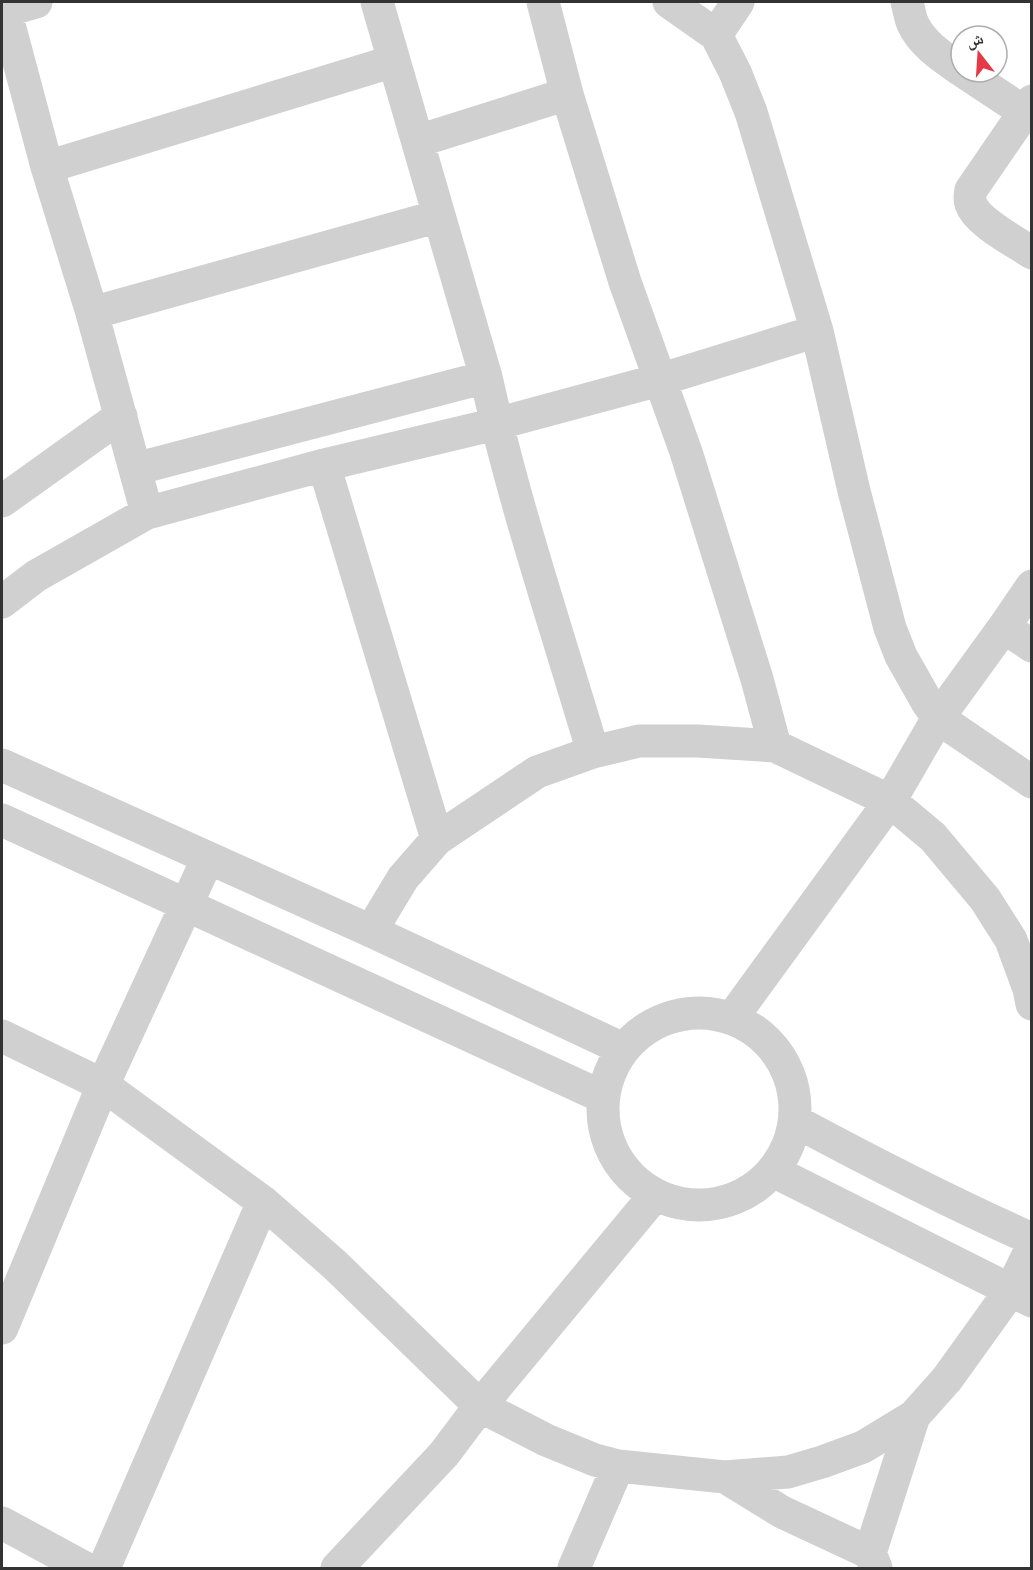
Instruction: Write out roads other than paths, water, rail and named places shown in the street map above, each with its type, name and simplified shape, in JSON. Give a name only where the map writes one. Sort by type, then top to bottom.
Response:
[{"type":"street","points":[[36,2],[4,6],[13,83],[47,167],[92,312],[147,513]]},
{"type":"street","points":[[377,2],[486,377],[496,424],[593,752]]},
{"type":"street","points":[[543,2],[567,94],[625,282],[686,452],[757,679],[775,746]]},
{"type":"street","points":[[669,2],[716,35],[735,72],[751,112],[817,331],[854,491],[890,628],[914,679],[938,718],[1032,782]]},
{"type":"street","points":[[716,35],[738,2]]},
{"type":"street","points":[[907,2],[913,24],[919,34],[932,48],[949,61]]},
{"type":"street","points":[[47,167],[394,62]]},
{"type":"street","points":[[985,84],[1029,110],[971,190],[969,201],[973,209],[984,220],[1032,253]]},
{"type":"street","points":[[418,141],[567,94]]},
{"type":"street","points":[[92,312],[439,216]]},
{"type":"street","points":[[2,602],[36,576],[147,513],[324,465],[496,424],[659,380],[817,331]]},
{"type":"street","points":[[135,469],[486,377]]},
{"type":"street","points":[[2,501],[121,416]]},
{"type":"street","points":[[324,465],[437,839]]},
{"type":"street","points":[[732,1018],[890,801],[938,718],[1032,586]]},
{"type":"street","points":[[1004,627],[1032,646]]},
{"type":"street","points":[[371,931],[403,878],[437,839],[537,772],[593,752],[639,741],[698,741],[775,746],[890,801],[933,837],[985,899],[1011,940],[1029,988],[1032,1004]]},
{"type":"street","points":[[2,765],[371,931],[623,1050]]},
{"type":"street","points":[[2,820],[603,1097]]},
{"type":"street","points":[[2,1328],[103,1085],[208,858]]},
{"type":"street","points":[[703,1013],[732,1018],[755,1030],[774,1048],[788,1070],[795,1095],[795,1121],[788,1148],[773,1171],[748,1192],[718,1203],[686,1204],[655,1195],[631,1178],[614,1154],[604,1126],[603,1097],[610,1072],[623,1050],[645,1029],[673,1016],[703,1013]]},
{"type":"street","points":[[2,1036],[103,1085],[263,1202],[335,1265],[480,1406],[546,1440],[595,1460],[618,1466],[725,1477],[788,1472],[863,1447],[914,1416],[1021,1295],[1032,1247]]},
{"type":"street","points":[[795,1121],[866,1160],[1032,1239]]},
{"type":"street","points":[[773,1171],[1021,1295]]},
{"type":"street","points":[[337,1569],[444,1454],[480,1406],[655,1195]]},
{"type":"street","points":[[104,1569],[263,1202]]},
{"type":"street","points":[[725,1477],[782,1512],[873,1561],[914,1416]]},
{"type":"street","points":[[574,1569],[618,1466]]},
{"type":"street","points":[[2,1523],[85,1569]]}]
